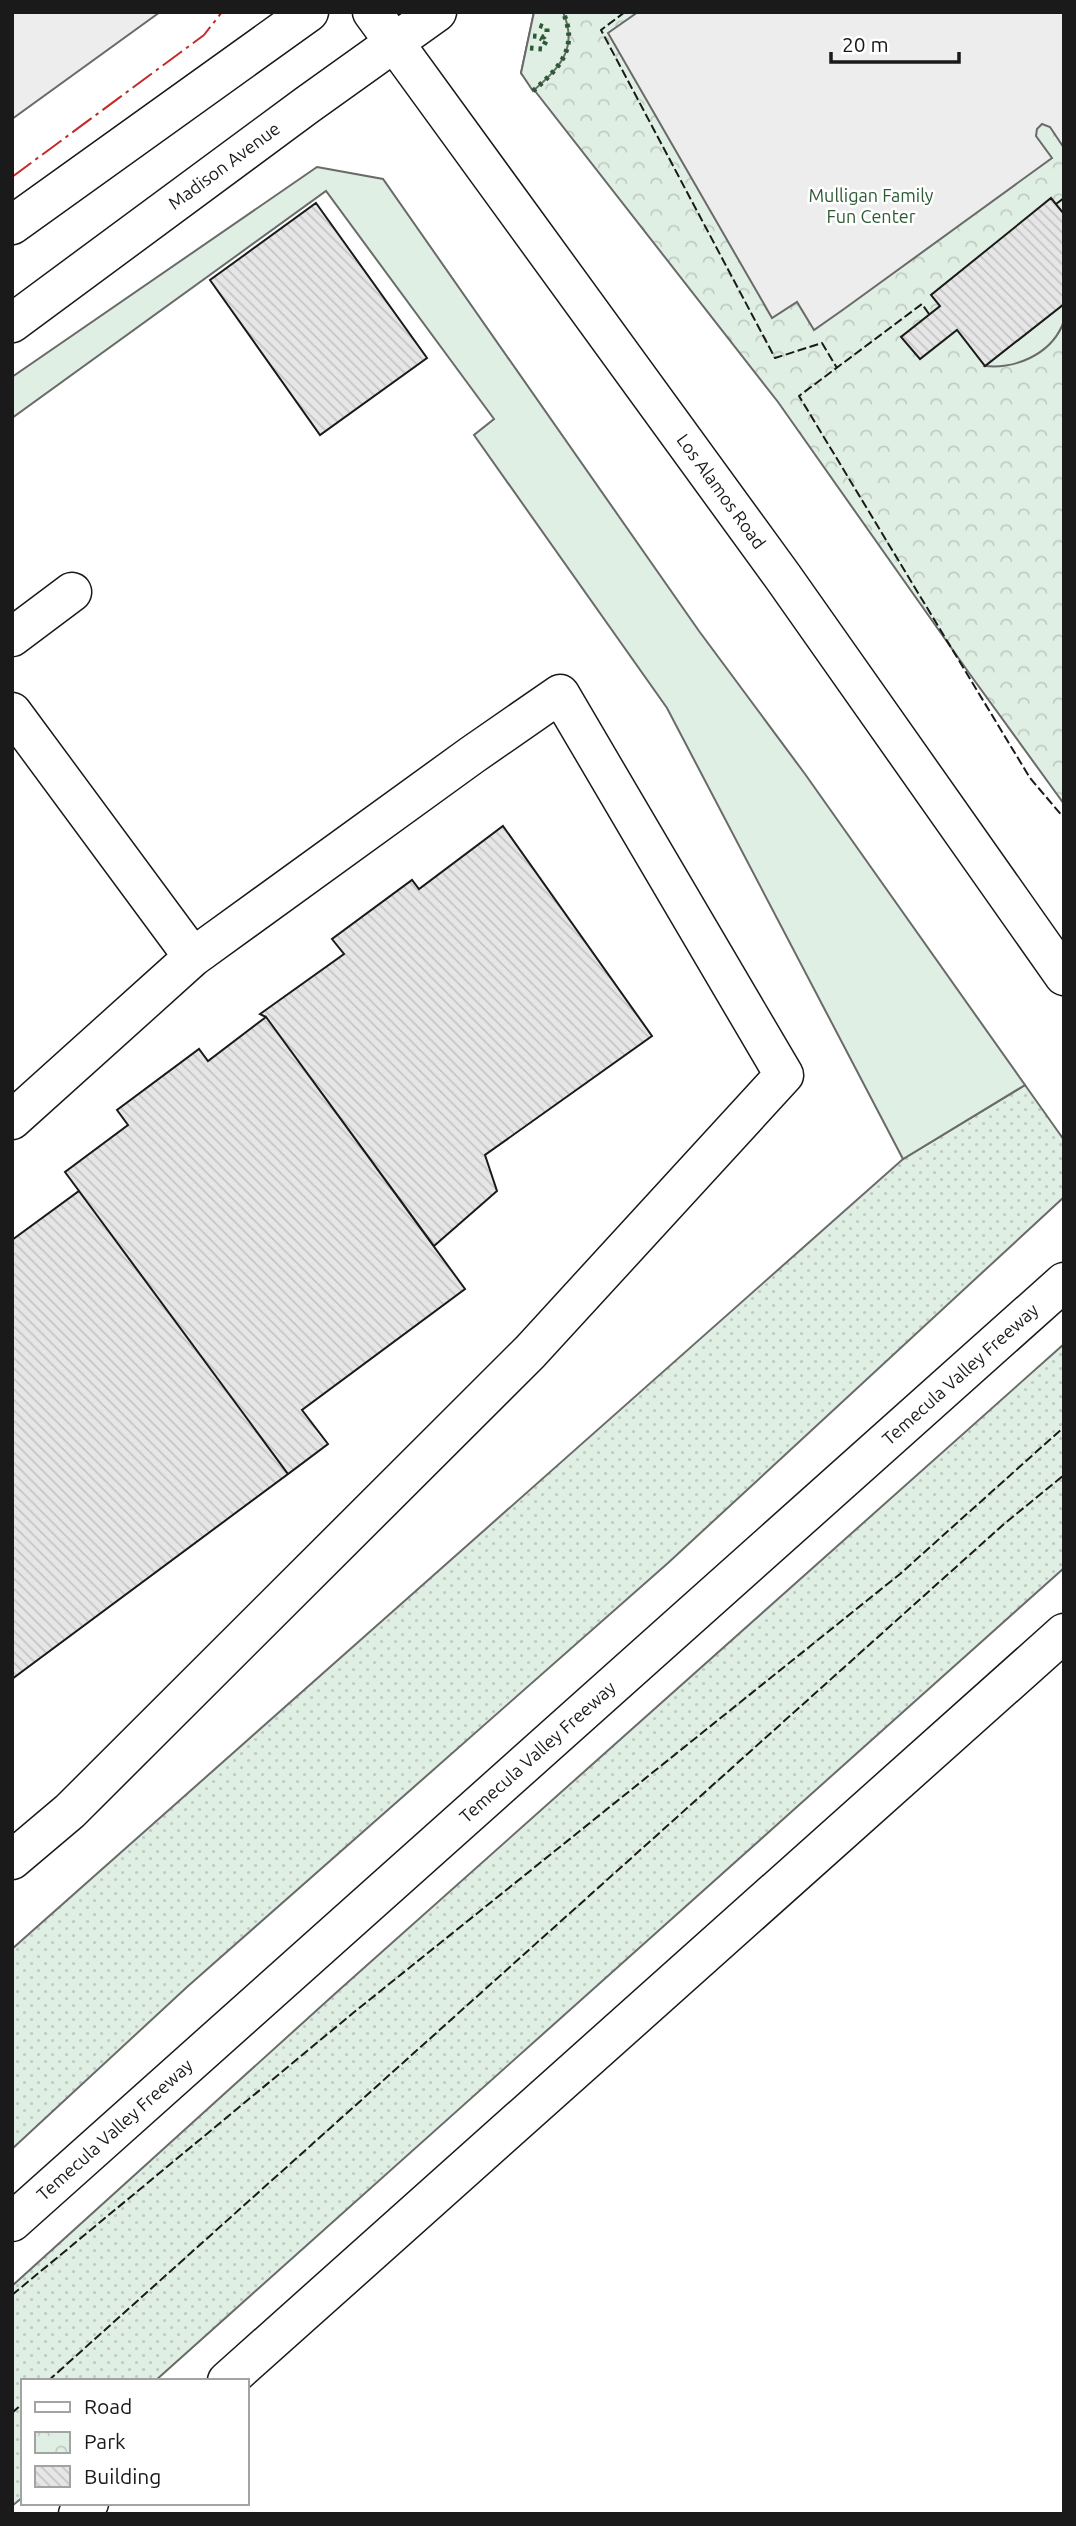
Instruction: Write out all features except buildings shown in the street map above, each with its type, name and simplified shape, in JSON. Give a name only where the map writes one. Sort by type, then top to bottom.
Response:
[{"type":"main road","points":[[12,225],[309,12]]},
{"type":"main road","name":"Los Alamos Road","points":[[372,12],[783,577],[1064,976]]},
{"type":"main road","name":"Madison Avenue","points":[[12,323],[438,12]]},
{"type":"main road","points":[[12,637],[72,592]]},
{"type":"main road","points":[[12,1120],[193,957],[472,755],[560,695],[783,1075],[530,1352],[70,1811],[12,1860]]},
{"type":"main road","points":[[12,712],[193,957]]},
{"type":"main road","name":"Temecula Valley Freeway","points":[[12,2222],[1064,1282]]},
{"type":"main road","points":[[229,2379],[1064,1633]]},
{"type":"green space","name":"Mulligan Family Fun Center","points":[[534,12],[1064,12],[1064,804],[778,402],[521,73]]},
{"type":"green space","points":[[534,12],[563,12],[569,37],[564,57],[558,66],[533,91],[521,73]]},
{"type":"green space","points":[[317,167],[383,179],[699,631],[805,774],[1025,1085],[903,1159],[667,708],[474,435],[494,419],[326,191],[12,418],[12,377]]},
{"type":"green space","points":[[1064,304],[1062,326],[1049,345],[1019,362],[985,366]]},
{"type":"green space","points":[[1025,1085],[1064,1140],[1064,1197],[668,1563],[187,1987],[12,2149],[12,1949],[903,1159]]},
{"type":"green space","points":[[1064,1344],[1064,1568],[157,2379],[21,2379],[21,2499],[12,2506],[12,2286],[338,1991]]},
{"type":"shaded area","points":[[12,12],[160,12],[12,119]]},
{"type":"shaded area","points":[[638,12],[1064,12],[1064,148],[1050,127],[1042,124],[1037,129],[1036,136],[1052,158],[844,309],[814,330],[797,302],[772,318],[608,33]]},
{"type":"hedge","points":[[533,91],[564,57],[569,37],[563,12]]},
{"type":"hedge","points":[[533,36],[544,37],[547,33],[547,28],[535,24]]},
{"type":"hedge","points":[[530,48],[542,49],[546,41],[540,38]]},
{"type":"fence","points":[[625,12],[601,30],[775,358],[822,343],[837,368]]},
{"type":"fence","points":[[1056,204],[1064,198]]},
{"type":"fence","points":[[929,314],[922,304],[799,396],[1030,778],[1064,818]]},
{"type":"fence","points":[[12,2295],[353,2013],[900,1574],[1064,1427]]},
{"type":"fence","points":[[50,2379],[1004,1524],[1064,1475]]},
{"type":"fence","points":[[12,2413],[21,2405]]},
{"type":"power","points":[[12,177],[204,35],[222,12]]}]
